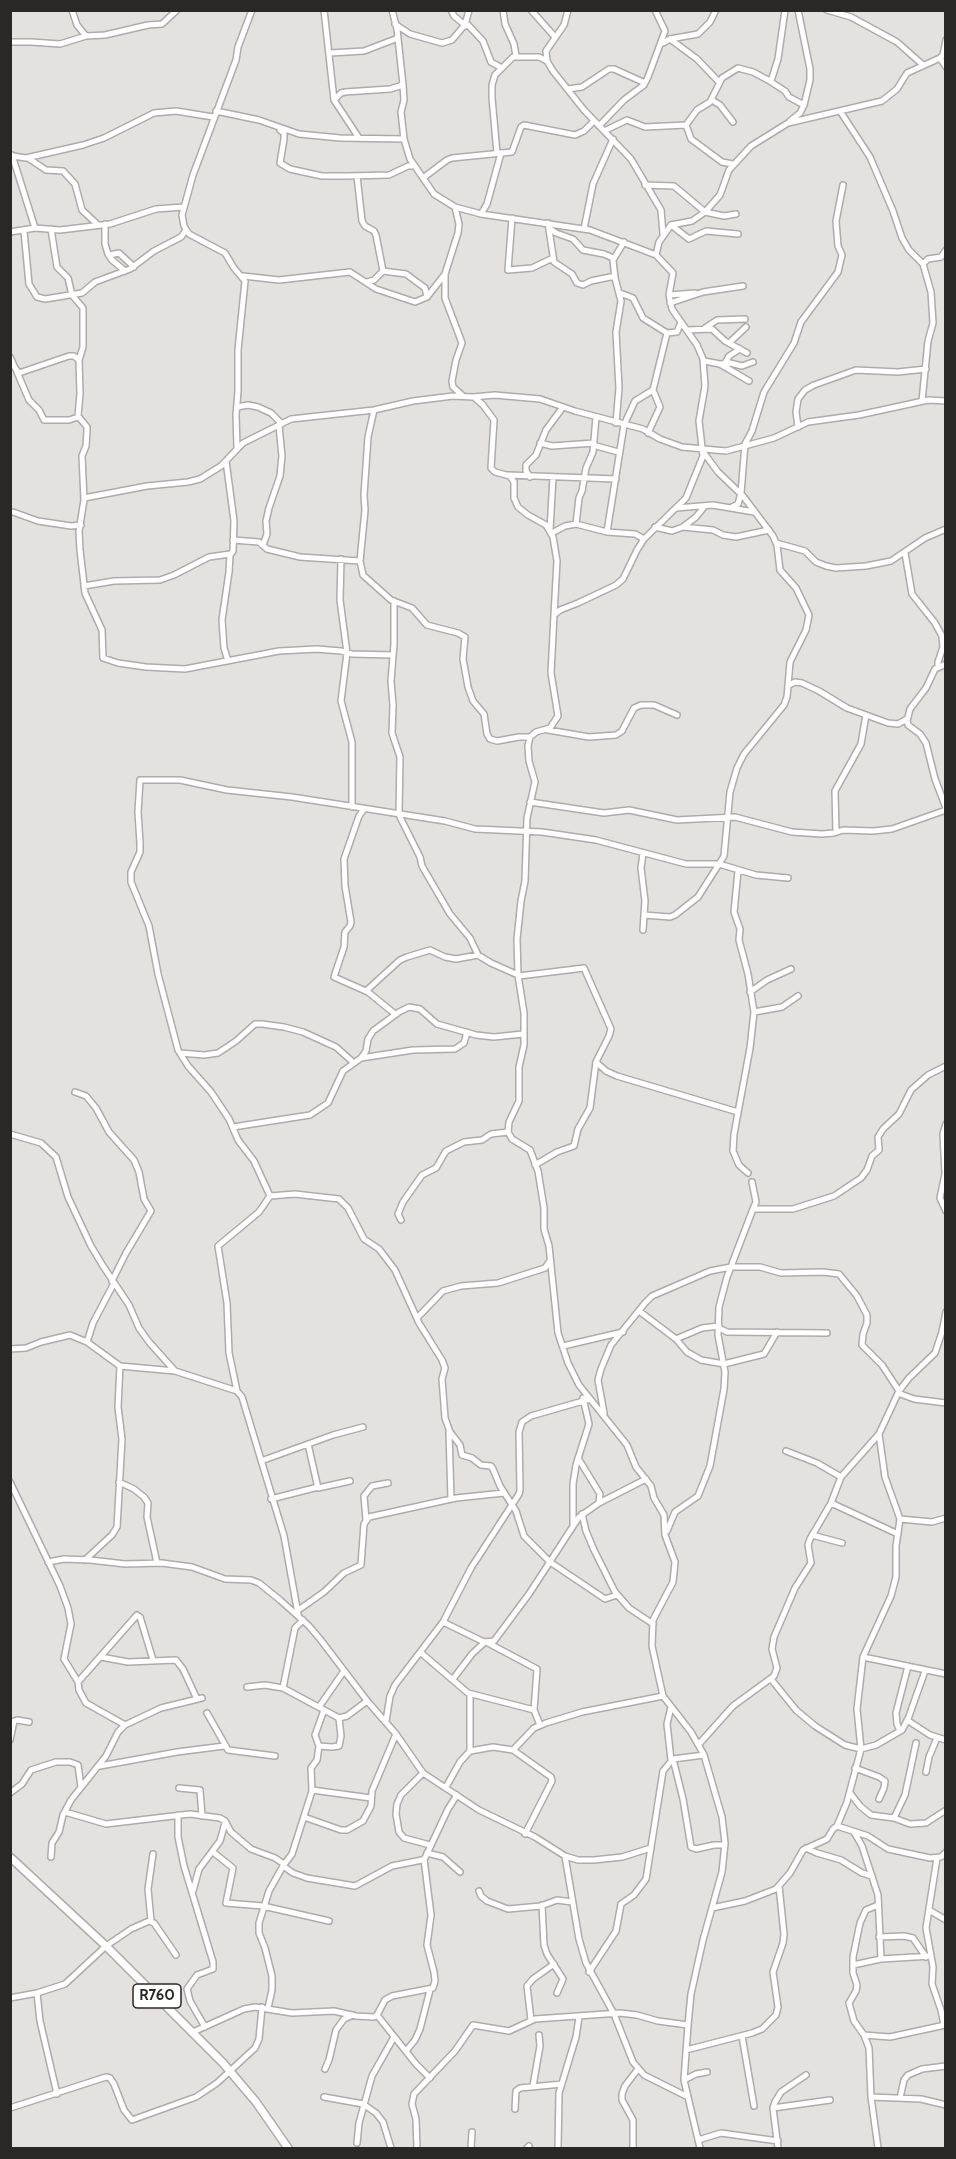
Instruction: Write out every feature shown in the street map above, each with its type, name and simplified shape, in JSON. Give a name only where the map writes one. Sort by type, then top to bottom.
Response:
[{"type":"main road","name":"R760","points":[[10,1857],[106,1946],[230,2070],[288,2148]]},
{"type":"street","points":[[72,10],[76,25],[86,36]]},
{"type":"street","points":[[10,42],[58,44],[86,36],[113,34],[148,25],[162,24],[177,10]]},
{"type":"street","points":[[237,447],[238,350],[245,288],[242,276],[225,253],[195,238],[186,230],[182,221],[183,207],[252,10]]},
{"type":"street","points":[[324,10],[334,100],[359,138]]},
{"type":"street","points":[[392,10],[396,24],[403,85],[404,100],[401,112],[404,139],[410,159],[434,194],[454,207],[481,214],[584,229],[656,255],[672,271],[670,303],[697,345],[704,361],[705,386],[699,421],[703,451],[688,495],[644,539],[634,555],[625,578],[554,615]]},
{"type":"street","points":[[452,10],[454,16],[480,36],[492,64],[501,67]]},
{"type":"street","points":[[396,24],[410,34],[442,42],[452,40],[465,25],[469,10]]},
{"type":"street","points":[[504,10],[505,24],[514,44],[516,56]]},
{"type":"street","points":[[531,10],[555,37]]},
{"type":"street","points":[[568,10],[564,25],[546,51],[547,61],[596,124],[632,159],[661,210],[663,234]]},
{"type":"street","points":[[423,178],[452,158],[512,152],[521,127],[524,125],[575,135],[596,124],[645,84],[662,44],[664,28],[655,10]]},
{"type":"street","points":[[662,44],[670,39],[698,34],[710,22],[716,10]]},
{"type":"street","points":[[771,81],[778,59],[785,10]]},
{"type":"street","points":[[656,255],[656,247],[671,225],[692,220],[705,212],[720,195],[726,176],[733,164],[751,146],[800,113],[810,80],[810,69],[798,10]]},
{"type":"street","points":[[827,10],[851,17],[897,42],[923,65]]},
{"type":"street","points":[[330,53],[364,51],[398,38]]},
{"type":"street","points":[[670,39],[697,59],[719,81]]},
{"type":"street","points":[[788,123],[882,100],[898,87],[908,73],[940,58],[943,55],[945,40]]},
{"type":"street","points":[[481,214],[487,204],[499,153],[492,85],[501,67],[510,58],[539,57],[547,61]]},
{"type":"street","points":[[940,58],[945,67]]},
{"type":"street","points":[[686,125],[697,110],[712,100],[719,81],[727,73],[740,68],[771,81],[785,91],[789,97],[804,105]]},
{"type":"street","points":[[568,89],[582,87],[609,69],[614,69],[645,84]]},
{"type":"street","points":[[334,100],[340,93],[390,89],[403,85]]},
{"type":"street","points":[[712,100],[720,105],[733,122]]},
{"type":"street","points":[[26,158],[104,138],[154,113],[176,111],[259,120],[299,134],[404,139]]},
{"type":"street","points":[[840,111],[870,157],[902,238],[909,250],[923,264],[931,292],[934,314],[921,401]]},
{"type":"street","points":[[604,131],[627,120],[645,127],[686,125]]},
{"type":"street","points":[[686,125],[691,139],[722,162],[733,164]]},
{"type":"street","points":[[278,128],[284,135],[280,159],[284,167],[322,176],[357,176],[389,175],[408,166],[414,166]]},
{"type":"street","points":[[584,229],[593,184],[613,139]]},
{"type":"street","points":[[35,228],[12,155],[33,160],[41,169],[63,171],[75,184],[82,210],[101,224],[109,255],[124,271]]},
{"type":"street","points":[[357,176],[362,221],[376,235],[382,271]]},
{"type":"street","points":[[645,185],[674,186],[705,212],[724,216],[736,214]]},
{"type":"street","points":[[732,507],[738,504],[747,438],[752,431],[764,392],[794,343],[803,319],[838,272],[842,255],[838,246],[836,221],[843,185]]},
{"type":"street","points":[[10,232],[101,224],[156,209],[183,207]]},
{"type":"street","points":[[242,276],[279,280],[354,273],[376,289],[417,302],[427,297],[445,274],[458,233],[459,224],[454,207]]},
{"type":"street","points":[[512,218],[508,270],[532,268],[553,258]]},
{"type":"street","points":[[548,225],[555,233],[573,238],[582,250],[613,258]]},
{"type":"street","points":[[548,225],[554,263],[574,277],[578,285],[615,276]]},
{"type":"street","points":[[671,225],[689,239],[706,231],[738,234]]},
{"type":"street","points":[[51,229],[57,267],[68,278],[72,295],[82,306],[83,311],[78,417],[87,428],[86,446],[82,456],[84,498],[80,550],[84,586],[102,630],[103,658],[129,665],[178,669],[200,668],[249,655],[279,651],[317,649],[393,655]]},
{"type":"street","points":[[24,231],[29,284],[34,294],[45,299],[84,292],[92,283],[134,267],[154,251],[181,237],[186,230]]},
{"type":"street","points":[[616,423],[619,388],[616,333],[621,301],[613,258],[624,242]]},
{"type":"street","points":[[923,264],[928,259],[941,257],[945,250]]},
{"type":"street","points":[[109,255],[118,253],[134,267]]},
{"type":"street","points":[[367,282],[374,280],[382,271]]},
{"type":"street","points":[[382,271],[406,274],[424,288],[427,297]]},
{"type":"street","points":[[445,274],[446,300],[462,344],[454,369],[453,387],[463,396]]},
{"type":"street","points":[[670,303],[697,294],[743,286]]},
{"type":"street","points":[[620,293],[633,298],[643,318],[667,333],[677,332],[681,322]]},
{"type":"street","points":[[669,295],[697,294]]},
{"type":"street","points":[[705,328],[717,320],[746,319]]},
{"type":"street","points":[[729,343],[746,327]]},
{"type":"street","points":[[687,330],[705,328],[713,330],[729,343],[747,353]]},
{"type":"street","points":[[648,433],[660,407],[653,390],[667,333]]},
{"type":"street","points":[[722,363],[740,350]]},
{"type":"street","points":[[17,372],[20,373],[69,356],[74,356],[79,360]]},
{"type":"street","points":[[10,357],[29,400],[39,410],[44,420],[69,420],[78,417]]},
{"type":"street","points":[[704,361],[742,366],[753,362]]},
{"type":"street","points":[[722,363],[748,381]]},
{"type":"street","points":[[798,427],[795,412],[798,399],[814,384],[856,370],[898,372],[926,369]]},
{"type":"street","points":[[606,532],[624,425],[635,401],[653,390]]},
{"type":"street","points":[[84,498],[147,486],[188,482],[211,473],[226,461],[237,447],[291,419],[374,410],[413,401],[495,395],[530,398],[643,429],[682,447],[703,451],[730,451],[745,447],[774,438],[808,422],[859,415],[921,401],[945,401]]},
{"type":"street","points":[[473,397],[483,405],[494,420],[491,468],[495,471],[530,477],[616,479]]},
{"type":"street","points":[[237,407],[248,405],[258,407],[271,413],[281,425],[280,476],[272,496],[263,545]]},
{"type":"street","points":[[530,477],[526,471],[526,465],[536,455],[540,443],[563,407]]},
{"type":"street","points":[[374,410],[367,446],[365,510],[360,561],[363,574],[394,602],[412,609],[427,625],[464,636],[463,659],[468,687],[473,701],[484,714],[490,739],[497,741],[530,737],[536,732],[547,730],[590,737],[616,735],[622,731],[634,708],[641,705],[654,705],[677,715]]},
{"type":"street","points":[[576,524],[579,498],[594,444],[596,417]]},
{"type":"street","points":[[540,443],[552,447],[594,444],[618,452]]},
{"type":"street","points":[[644,915],[670,917],[680,911],[698,897],[724,856],[731,785],[741,759],[778,713],[787,697],[790,662],[806,630],[809,615],[796,588],[780,570],[776,543],[769,530],[741,493],[718,472],[703,451]]},
{"type":"street","points":[[226,461],[233,510],[233,551],[230,554],[222,620],[224,648],[228,661]]},
{"type":"street","points":[[507,474],[514,482],[514,498],[518,507],[546,525],[551,532]]},
{"type":"street","points":[[547,730],[553,726],[558,716],[551,673],[557,587],[556,551],[551,532],[553,477]]},
{"type":"street","points":[[676,508],[713,505],[754,512]]},
{"type":"street","points":[[655,527],[672,531],[683,527],[704,507]]},
{"type":"street","points":[[13,512],[38,520],[71,526],[81,525]]},
{"type":"street","points":[[551,532],[576,524],[606,532],[635,534],[644,539]]},
{"type":"street","points":[[683,527],[710,529],[723,535],[736,537],[769,530]]},
{"type":"street","points":[[776,543],[805,551],[816,562],[836,568],[891,561],[925,538],[945,529]]},
{"type":"street","points":[[233,540],[259,542],[267,549],[300,557],[360,561]]},
{"type":"street","points":[[905,553],[912,594],[935,623],[942,636],[943,647],[938,658],[938,666]]},
{"type":"street","points":[[84,586],[114,581],[160,580],[209,556],[230,554]]},
{"type":"street","points":[[340,559],[340,600],[347,653],[341,701],[352,742],[352,807]]},
{"type":"street","points":[[394,602],[392,733],[400,757],[399,814],[408,837],[420,857],[422,866],[443,903],[470,938],[478,955],[519,975],[565,969],[585,969],[611,1029],[596,1062],[590,1108],[578,1129],[574,1146],[557,1152],[536,1165]]},
{"type":"street","points":[[530,802],[604,813],[628,810],[676,820],[735,817],[799,833],[828,834],[843,830],[890,829],[945,809],[926,743],[908,725],[907,719],[910,709],[928,686],[933,672],[938,666],[945,664]]},
{"type":"street","points":[[789,685],[795,682],[802,683],[847,708],[892,724],[907,719]]},
{"type":"street","points":[[836,832],[835,790],[861,744],[866,715]]},
{"type":"street","points":[[530,737],[528,757],[535,780],[526,832],[525,881],[517,939],[523,1000],[524,1045],[519,1067],[520,1097],[507,1132],[512,1139],[530,1150],[538,1172],[558,1333],[568,1363],[587,1400],[604,1415],[627,1445],[636,1467],[651,1486],[654,1498],[664,1515],[665,1535],[672,1553],[675,1571],[673,1582],[652,1624],[652,1646],[663,1696],[699,1744],[704,1755],[722,1817],[725,1845],[722,1872],[691,1994],[688,2025],[684,2080],[686,2097],[700,2148]]},
{"type":"street","points":[[270,1196],[254,1161],[238,1140],[233,1127],[211,1092],[188,1066],[180,1053],[158,974],[148,926],[131,882],[131,872],[140,852],[138,812],[140,780],[180,780],[227,790],[454,823],[475,829],[542,832],[596,840],[686,864],[719,864],[756,875],[789,878]]},
{"type":"street","points":[[364,809],[359,816],[344,859],[344,881],[351,922],[345,932],[344,947],[338,969],[334,974],[335,979],[378,998],[395,1014]]},
{"type":"street","points":[[643,853],[641,868],[645,890],[643,930]]},
{"type":"street","points":[[738,871],[734,915],[740,930],[739,940],[748,974],[754,1012],[746,1074],[734,1134],[733,1154],[742,1169],[748,1173]]},
{"type":"street","points":[[366,991],[400,960],[407,957],[430,950],[456,959],[478,955]]},
{"type":"street","points":[[750,992],[791,969]]},
{"type":"street","points":[[754,1012],[782,1007],[798,996]]},
{"type":"street","points":[[362,1058],[371,1033],[406,1008],[416,1008],[435,1023],[468,1032],[494,1037],[523,1034]]},
{"type":"street","points":[[180,1053],[204,1055],[218,1053],[255,1024],[262,1024],[303,1032],[336,1047],[354,1063]]},
{"type":"street","points":[[233,1127],[300,1117],[316,1112],[330,1100],[340,1074],[362,1058],[413,1050],[455,1049],[464,1043],[468,1032]]},
{"type":"street","points":[[596,1062],[606,1071],[617,1076],[738,1112]]},
{"type":"street","points":[[753,1209],[793,1209],[834,1196],[861,1178],[872,1156],[879,1150],[878,1137],[899,1114],[911,1090],[928,1075],[945,1066]]},
{"type":"street","points":[[75,1092],[86,1096],[96,1108],[109,1132],[134,1160],[139,1172],[143,1196],[151,1211],[126,1253],[93,1323],[87,1342]]},
{"type":"street","points":[[945,1124],[943,1134],[945,1174],[940,1198],[945,1212]]},
{"type":"street","points":[[401,1220],[398,1214],[403,1202],[422,1174],[436,1168],[446,1150],[464,1142],[482,1140],[490,1134],[507,1132]]},
{"type":"street","points":[[10,1134],[36,1140],[45,1145],[56,1157],[68,1197],[97,1257],[129,1305],[142,1334],[175,1371]]},
{"type":"street","points":[[665,1535],[675,1512],[698,1496],[710,1466],[722,1406],[724,1364],[719,1337],[719,1307],[731,1267],[756,1202],[752,1182]]},
{"type":"street","points":[[270,1196],[295,1194],[335,1197],[349,1209],[364,1239],[378,1248],[395,1270],[442,1360],[445,1368],[442,1379],[445,1418],[449,1430],[460,1445],[462,1455],[493,1469],[504,1493],[516,1511],[524,1536],[550,1562],[605,1599],[617,1595]]},
{"type":"street","points":[[270,1196],[259,1212],[217,1247],[227,1303],[229,1353],[237,1391],[242,1397],[284,1536],[300,1616]]},
{"type":"street","points":[[418,1317],[443,1291],[461,1286],[498,1283],[544,1268],[550,1261]]},
{"type":"street","points":[[604,1415],[598,1380],[600,1374],[609,1350],[639,1311],[652,1296],[710,1271],[731,1267],[760,1267],[781,1273],[839,1274],[857,1296],[867,1315],[862,1345],[882,1365],[899,1392],[914,1399],[945,1403]]},
{"type":"street","points":[[639,1311],[676,1339],[687,1352],[697,1358],[724,1364],[764,1354],[777,1332]]},
{"type":"street","points":[[699,1744],[733,1706],[774,1676],[777,1668],[773,1658],[774,1637],[795,1588],[811,1563],[808,1545],[812,1535],[831,1503],[841,1477],[879,1434],[899,1392],[909,1378],[932,1358],[944,1332],[945,1312]]},
{"type":"street","points":[[676,1339],[698,1330],[719,1327],[727,1332],[827,1333]]},
{"type":"street","points":[[564,1346],[622,1332]]},
{"type":"street","points":[[10,1348],[26,1348],[68,1335],[87,1342],[120,1366],[175,1371],[237,1391]]},
{"type":"street","points":[[85,1560],[112,1535],[117,1527],[122,1439],[118,1407],[120,1366]]},
{"type":"street","points":[[573,1524],[573,1484],[578,1458],[589,1424],[587,1400]]},
{"type":"street","points":[[386,1721],[390,1696],[395,1685],[443,1622],[471,1568],[520,1490],[519,1441],[522,1422],[531,1416],[587,1400]]},
{"type":"street","points":[[261,1461],[363,1427]]},
{"type":"street","points":[[449,1430],[451,1499]]},
{"type":"street","points":[[712,1908],[745,1901],[779,1886],[807,1848],[827,1839],[837,1826],[850,1793],[861,1749],[857,1709],[863,1658],[893,1590],[896,1577],[900,1519],[885,1477],[879,1434]]},
{"type":"street","points":[[308,1444],[318,1487]]},
{"type":"street","points":[[786,1451],[817,1463],[841,1477]]},
{"type":"street","points":[[578,1458],[600,1494],[599,1503]]},
{"type":"street","points":[[453,1679],[472,1654],[487,1643],[495,1641],[502,1634],[573,1524],[582,1514],[646,1479]]},
{"type":"street","points":[[271,1499],[350,1481]]},
{"type":"street","points":[[10,1482],[68,1608],[71,1624],[64,1659],[78,1682],[79,1690],[86,1703],[125,1725]]},
{"type":"street","points":[[119,1482],[134,1489],[148,1503],[147,1516],[157,1563]]},
{"type":"street","points":[[283,1688],[292,1638],[300,1616],[344,1573],[361,1565],[366,1520],[363,1498],[372,1486],[388,1483]]},
{"type":"street","points":[[366,1520],[374,1515],[451,1499],[504,1493]]},
{"type":"street","points":[[831,1503],[898,1534]]},
{"type":"street","points":[[582,1514],[594,1550],[617,1595],[629,1608],[652,1624]]},
{"type":"street","points":[[900,1519],[932,1522],[945,1518]]},
{"type":"street","points":[[812,1535],[842,1543]]},
{"type":"street","points":[[48,1562],[63,1559],[125,1564],[157,1563],[192,1567],[225,1579],[251,1580],[259,1583],[300,1616],[320,1639],[367,1701],[396,1734],[423,1773],[479,1810],[565,1856],[578,1860],[594,1860],[622,1857],[651,1848]]},
{"type":"street","points":[[78,1682],[137,1615],[140,1617],[153,1660]]},
{"type":"street","points":[[443,1622],[537,1668],[534,1710],[540,1725]]},
{"type":"street","points":[[420,1652],[470,1694],[534,1710]]},
{"type":"street","points":[[51,1857],[52,1843],[59,1832],[65,1812],[100,1766],[118,1732],[125,1725],[161,1708],[199,1698],[178,1661],[171,1659],[121,1662],[101,1658]]},
{"type":"street","points":[[863,1658],[945,1674]]},
{"type":"street","points":[[900,1731],[896,1713],[908,1666]]},
{"type":"street","points":[[10,2108],[57,2094],[98,2078],[110,2078],[128,2117],[136,2120],[196,2097],[218,2083],[258,2043],[265,2007],[273,1983],[266,1948],[259,1929],[263,1906],[283,1865],[292,1854],[312,1790],[311,1768],[316,1760],[319,1746],[315,1735],[322,1709],[344,1671]]},
{"type":"street","points":[[771,1679],[796,1710],[815,1726],[845,1744],[861,1749],[876,1745],[900,1731],[908,1720],[926,1671]]},
{"type":"street","points":[[247,1687],[265,1685],[283,1688],[339,1718],[347,1716],[367,1701]]},
{"type":"street","points":[[470,1694],[470,1751]]},
{"type":"street","points":[[513,1750],[527,1734],[540,1725],[582,1712],[663,1696]]},
{"type":"street","points":[[671,1707],[667,1724],[672,1760],[683,1799],[691,1847],[696,1849],[725,1845]]},
{"type":"street","points":[[207,1713],[225,1746],[232,1752],[274,1756]]},
{"type":"street","points":[[319,1746],[339,1746],[341,1736],[339,1718]]},
{"type":"street","points":[[908,1720],[937,1738],[945,1740]]},
{"type":"street","points":[[10,1740],[14,1721],[29,1722]]},
{"type":"street","points":[[304,1817],[333,1829],[346,1830],[358,1825],[367,1816],[371,1798],[396,1734]]},
{"type":"street","points":[[926,1772],[937,1738]]},
{"type":"street","points":[[894,1818],[905,1795],[916,1743]]},
{"type":"street","points":[[100,1766],[225,1746]]},
{"type":"street","points":[[446,1787],[460,1762],[470,1751],[493,1747],[513,1750],[551,1777],[552,1781],[525,1834]]},
{"type":"street","points":[[590,1972],[616,1931],[621,1904],[634,1895],[646,1879],[663,1771],[672,1760],[704,1755]]},
{"type":"street","points":[[10,1793],[22,1784],[31,1770],[63,1762],[78,1765],[81,1789]]},
{"type":"street","points":[[855,1768],[885,1781],[879,1799]]},
{"type":"street","points":[[423,1773],[401,1795],[396,1814],[399,1832],[404,1838],[430,1845]]},
{"type":"street","points":[[179,1788],[200,1790],[202,1816]]},
{"type":"street","points":[[312,1790],[371,1798]]},
{"type":"street","points":[[850,1793],[871,1815],[894,1818],[910,1824],[921,1824],[945,1810]]},
{"type":"street","points":[[406,2051],[420,2029],[430,1990],[435,1981],[427,1945],[431,1915],[425,1856],[457,1795]]},
{"type":"street","points":[[65,1812],[113,1825],[178,1815],[220,1818],[225,1821],[231,1832],[251,1849],[275,1858],[293,1873],[307,1878],[356,1886],[392,1866],[425,1856],[443,1857],[460,1872]]},
{"type":"street","points":[[178,1815],[178,1836],[184,1866],[214,1967],[194,1977],[187,1989],[187,1994],[205,2027]]},
{"type":"street","points":[[193,1891],[199,1869],[213,1852],[224,1833],[225,1821]]},
{"type":"street","points":[[837,1826],[868,1836],[888,1850],[937,1858]]},
{"type":"street","points":[[854,1832],[862,1846],[878,1895],[881,1959]]},
{"type":"street","points":[[807,1848],[841,1860],[862,1873],[872,1876]]},
{"type":"street","points":[[213,1852],[233,1868],[226,1904],[263,1906],[328,1921]]},
{"type":"street","points":[[864,2035],[890,2037],[945,2025],[932,1984],[926,1928],[937,1858],[945,1852]]},
{"type":"street","points":[[153,1854],[148,1889],[151,1921],[176,1955]]},
{"type":"street","points":[[565,1856],[579,1940],[590,1972],[614,2014],[624,2043],[638,2069],[686,2097]]},
{"type":"street","points":[[686,2050],[762,2029],[776,2015],[778,2007],[773,1972],[784,1934],[779,1886]]},
{"type":"street","points":[[479,1891],[483,1898],[505,1908],[542,1905],[557,1900],[572,1902]]},
{"type":"street","points":[[542,1905],[544,1946],[563,1979],[557,1993]]},
{"type":"street","points":[[878,1905],[866,1910],[860,1923],[853,1965],[857,1985],[849,2003],[849,2010],[854,2021],[870,2048],[872,2097],[878,2148]]},
{"type":"street","points":[[929,1910],[945,1921]]},
{"type":"street","points":[[10,1998],[37,1994],[65,1984],[106,1946],[130,1929],[151,1921]]},
{"type":"street","points":[[879,1936],[913,1938],[929,1957]]},
{"type":"street","points":[[853,1965],[881,1959],[929,1957]]},
{"type":"street","points":[[531,2020],[527,1986],[554,1964]]},
{"type":"street","points":[[193,2032],[244,2009],[265,2007],[292,2013],[334,2011],[367,2018],[377,2015],[385,2000],[392,1996],[430,1990]]},
{"type":"street","points":[[37,1994],[40,2021],[57,2094]]},
{"type":"street","points":[[417,2148],[416,2119],[412,2104],[414,2094],[455,2050],[473,2025],[509,2031],[531,2020],[614,2014],[637,2015],[658,2021],[688,2025]]},
{"type":"street","points":[[325,2069],[336,2030],[344,2019],[353,2015]]},
{"type":"street","points":[[377,2015],[430,2078]]},
{"type":"street","points":[[558,2148],[560,2093],[576,2037],[579,2017]]},
{"type":"street","points":[[533,2086],[540,2046],[539,2035]]},
{"type":"street","points":[[741,2036],[754,2106]]},
{"type":"street","points":[[357,2143],[363,2104],[372,2076],[394,2037]]},
{"type":"street","points":[[900,2098],[904,2080],[908,2075],[922,2069],[945,2066]]},
{"type":"street","points":[[633,2148],[633,2120],[622,2100],[622,2094],[638,2069]]},
{"type":"street","points":[[684,2080],[707,2072]]},
{"type":"street","points":[[778,2148],[773,2108],[781,2092],[806,2075]]},
{"type":"street","points":[[515,2109],[516,2091],[520,2088],[562,2084]]},
{"type":"street","points":[[324,2097],[363,2104],[380,2117],[391,2148]]},
{"type":"street","points":[[872,2097],[921,2099],[945,2105]]},
{"type":"street","points":[[773,2108],[830,2100]]},
{"type":"street","points":[[471,2148],[472,2132]]},
{"type":"street","points":[[698,2140],[722,2133],[778,2140]]}]
